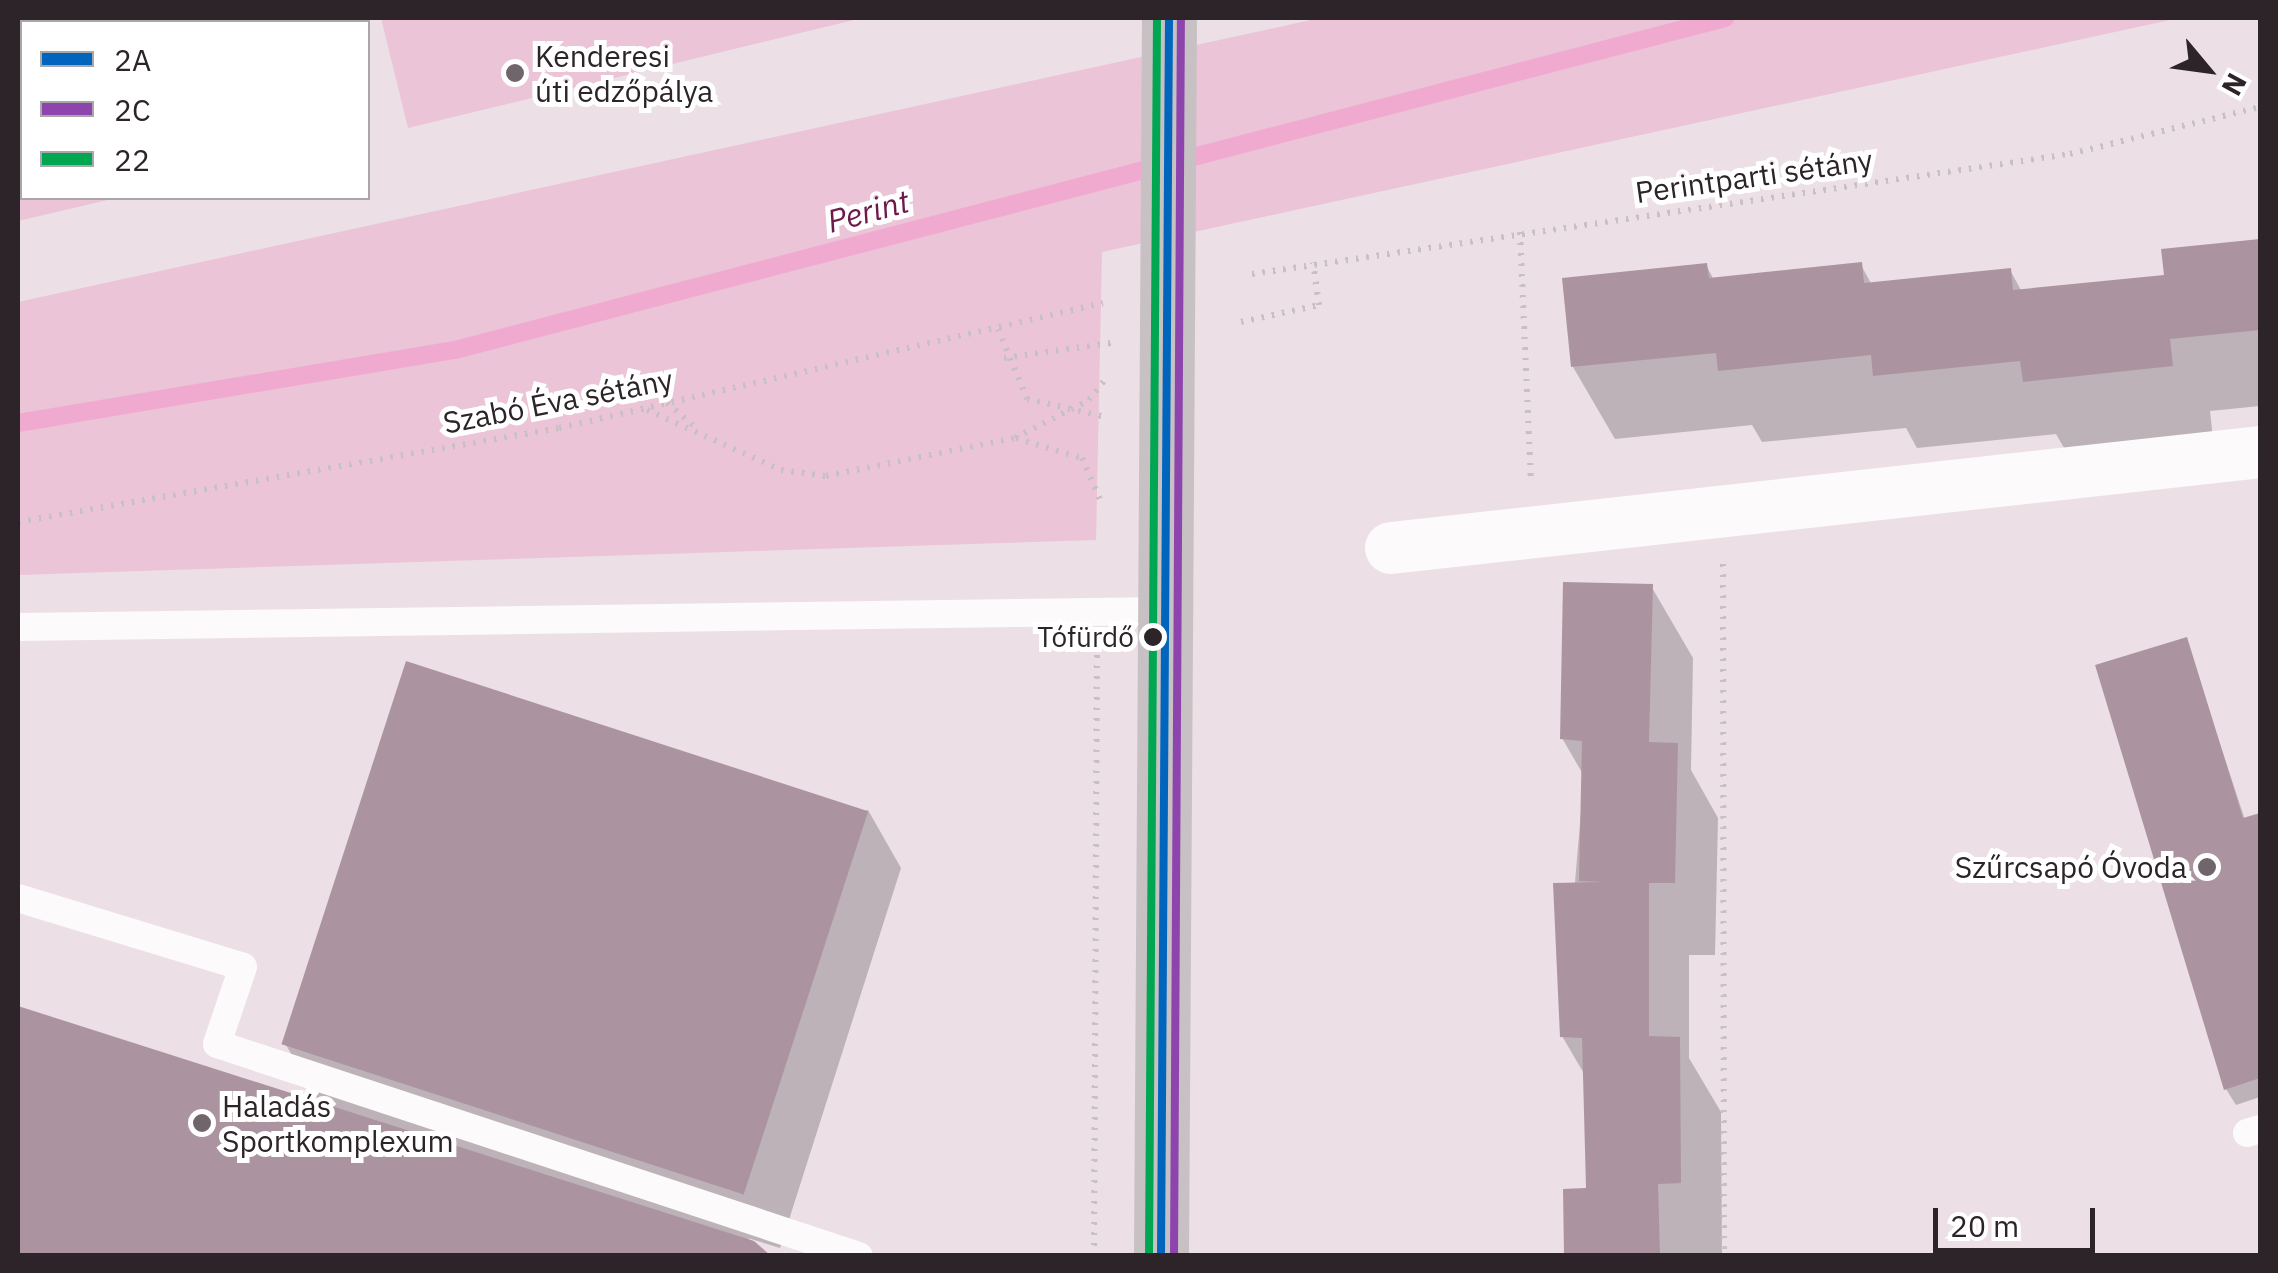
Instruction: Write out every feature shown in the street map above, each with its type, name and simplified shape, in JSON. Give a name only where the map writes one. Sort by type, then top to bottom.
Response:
[{"type":"street","points":[[1161,1256],[1169,18]]},
{"type":"street","points":[[1391,548],[2260,452]]},
{"type":"lane","points":[[18,627],[1165,612]]},
{"type":"lane","points":[[18,898],[243,967],[218,1044],[860,1256]]},
{"type":"path","name":"Perintparti sétány","points":[[1252,274],[1313,262],[2070,154],[2260,107]]},
{"type":"path","points":[[1519,536],[1520,232]]},
{"type":"path","points":[[1240,322],[1320,305],[1313,262]]},
{"type":"path","name":"Szabó Éva sétány","points":[[18,522],[643,409],[1103,304]]},
{"type":"path","points":[[998,329],[1004,358],[1027,399],[1064,411],[1102,416]]},
{"type":"path","points":[[1004,358],[1094,340],[1116,346]]},
{"type":"path","points":[[643,409],[781,470],[826,476],[1015,438],[1064,411],[1107,376]]},
{"type":"path","points":[[667,403],[721,445]]},
{"type":"path","points":[[1015,438],[1082,458],[1101,502]]},
{"type":"path","points":[[1723,513],[1724,1256]]},
{"type":"path","points":[[1094,1256],[1098,614]]},
{"type":"shaded area","points":[[18,18],[327,18],[20,20],[20,200],[107,200],[18,221]]},
{"type":"shaded area","name":"Kenderesi úti edzőpálya","points":[[381,18],[862,18],[408,128]]},
{"type":"shaded area","points":[[1320,18],[2179,18],[1102,252],[1096,540],[18,575],[18,302]]},
{"type":"building","points":[[2260,239],[2260,330],[2170,339],[2173,366],[2023,382],[2020,361],[1873,376],[1871,355],[1718,371],[1716,353],[1571,367],[1562,278],[1707,263],[1709,278],[1862,262],[1864,283],[2011,268],[2013,290],[2164,275],[2161,249]]},
{"type":"building","points":[[1563,582],[1653,584],[1649,742],[1678,743],[1675,883],[1649,883],[1649,1036],[1680,1037],[1681,1183],[1658,1184],[1660,1256],[1564,1256],[1563,1189],[1586,1188],[1582,1038],[1560,1037],[1553,883],[1604,882],[1579,881],[1582,741],[1560,739]]},
{"type":"building","name":"Szűrcsapó Óvoda","points":[[2187,637],[2243,818],[2260,813],[2260,1078],[2224,1090],[2095,665]]},
{"type":"building","points":[[406,661],[868,811],[744,1194],[281,1044]]},
{"type":"building","name":"Haladás Sportkomplexum","points":[[18,1006],[754,1241],[771,1256],[18,1256]]},
{"type":"waterway","name":"Perint","points":[[18,423],[455,350],[1725,18]]},
{"type":"transit line","name":"22","points":[[1149,1256],[1157,18]]},
{"type":"transit line","name":"2A","points":[[1161,1256],[1169,18]]},
{"type":"transit line","name":"2C","points":[[1174,1256],[1181,18]]},
{"type":"place","name":"Kenderesi úti edzőpálya","points":[[515,73]]},
{"type":"place","name":"Tófürdő","points":[[1153,637]]},
{"type":"place","name":"Szűrcsapó Óvoda","points":[[2207,867]]},
{"type":"place","name":"Haladás Sportkomplexum","points":[[202,1123]]}]
